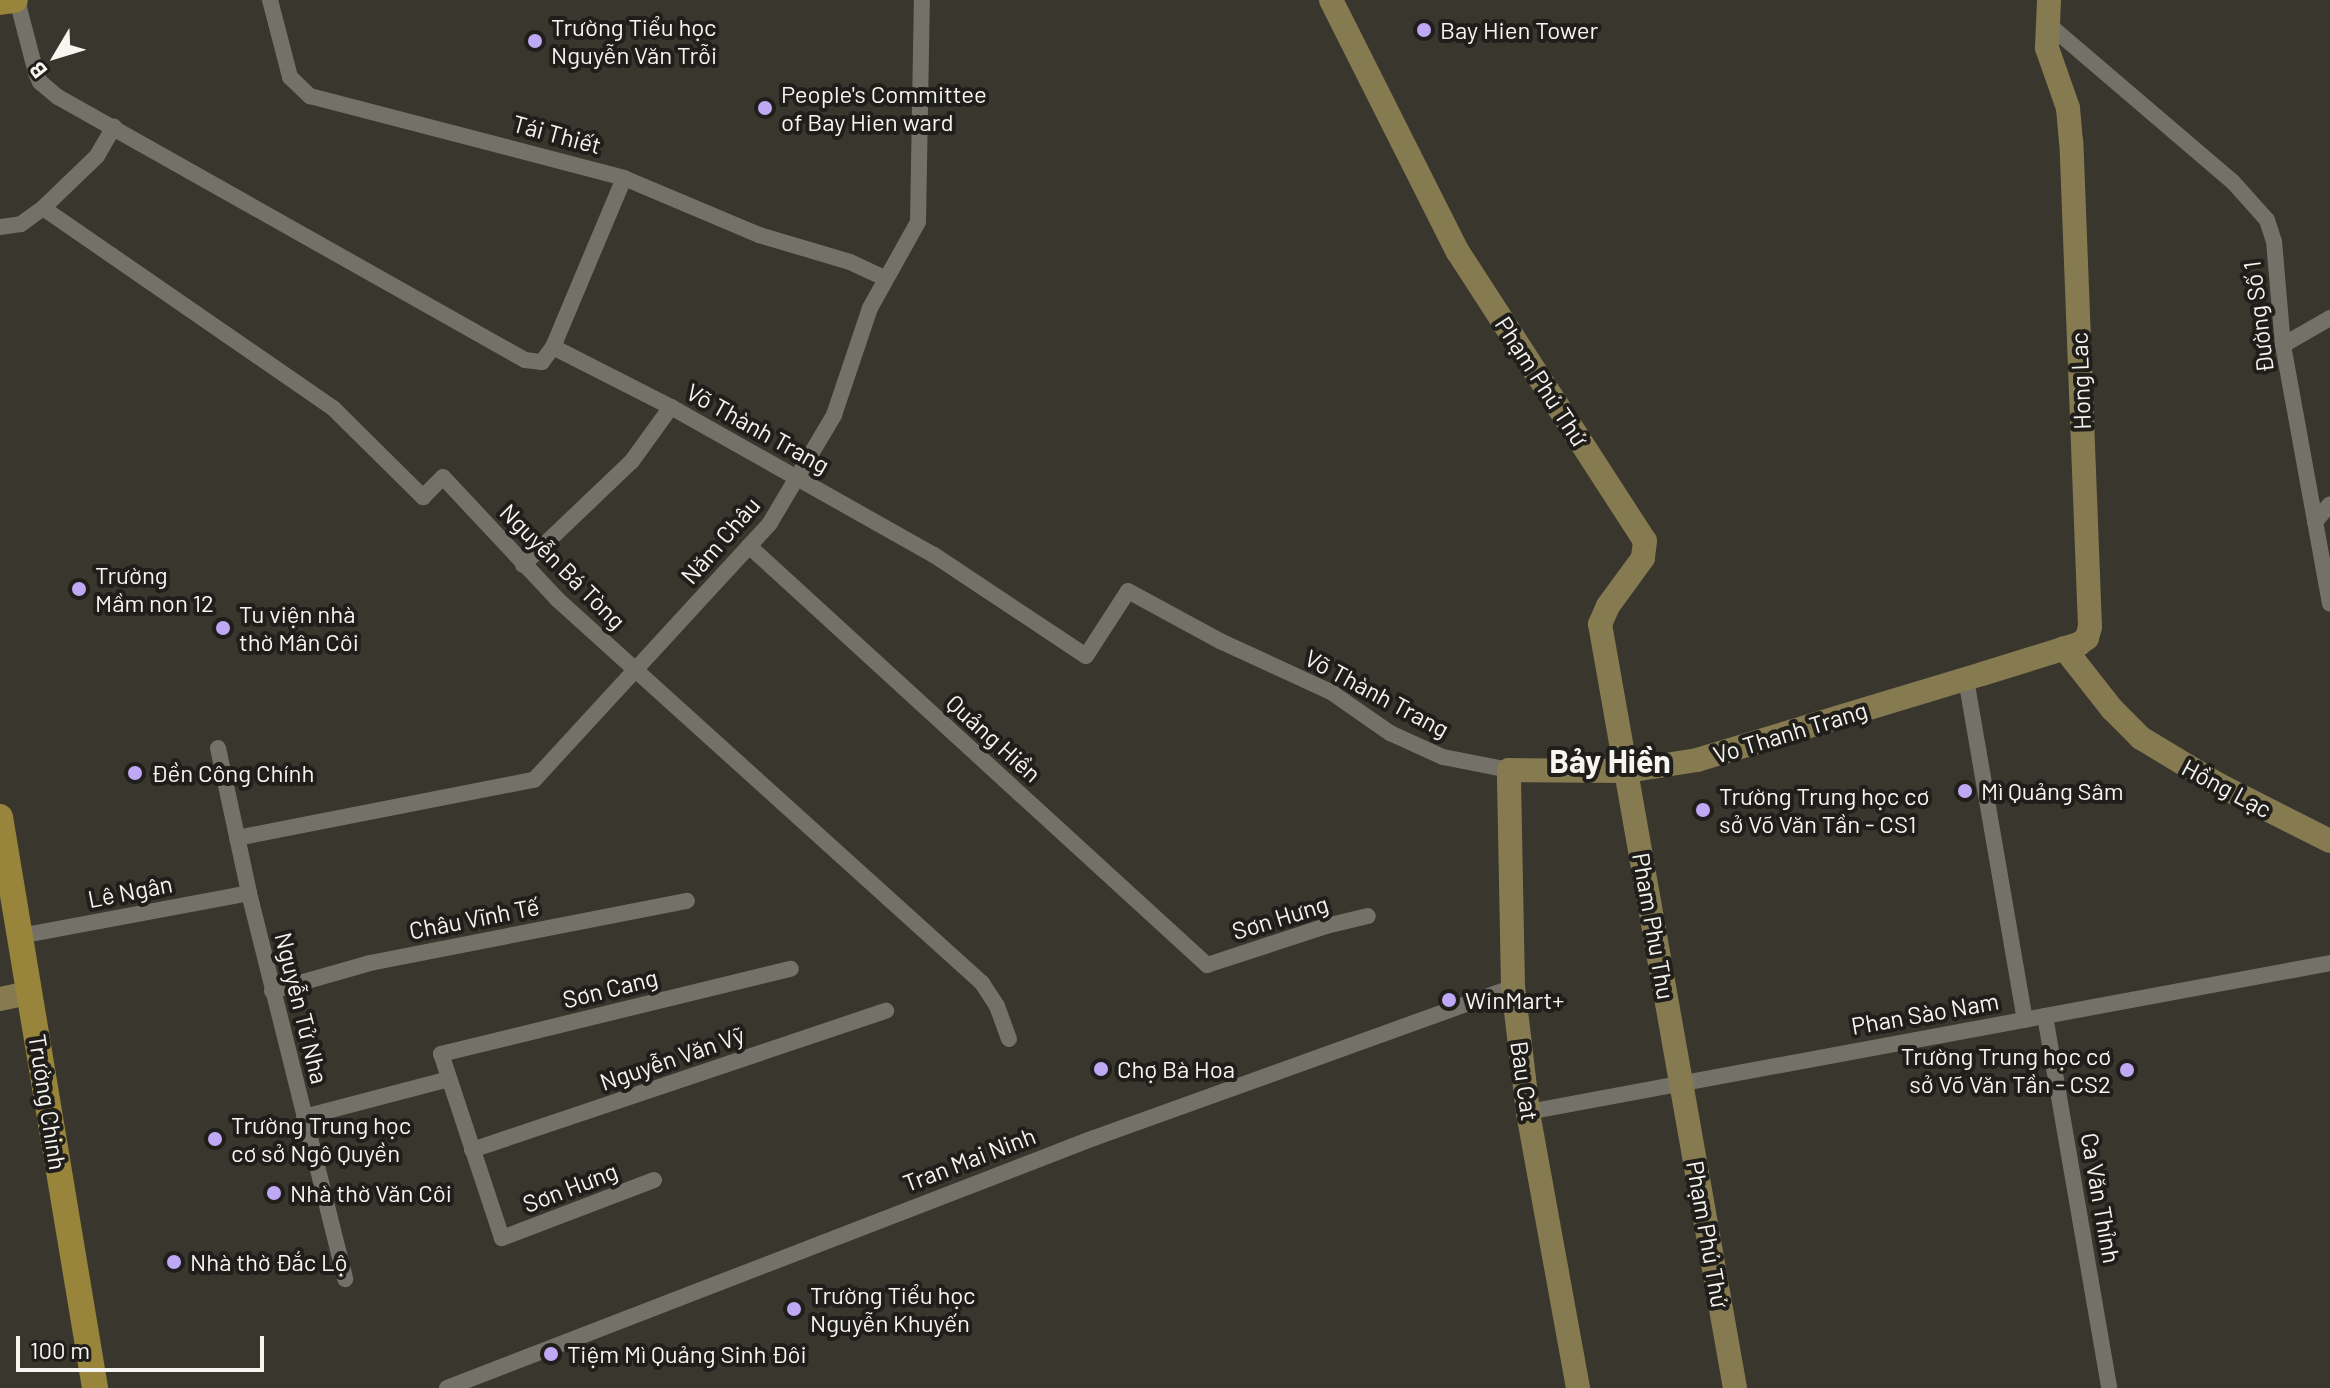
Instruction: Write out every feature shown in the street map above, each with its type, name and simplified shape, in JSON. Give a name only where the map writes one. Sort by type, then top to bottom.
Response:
[{"type":"main road","points":[[0,2],[16,0]]},
{"type":"main road","name":"Trường Chinh","points":[[0,817],[20,936],[14,996],[95,1388]]},
{"type":"main road","name":"Trường Chinh","points":[[0,918],[78,1388]]},
{"type":"street","points":[[16,0],[40,82],[58,97],[525,360],[542,362],[553,347],[624,178]]},
{"type":"street","name":"Tái Thiết","points":[[270,0],[290,77],[310,96],[624,178],[759,235],[850,262],[884,278]]},
{"type":"street","name":"Năm Châu","points":[[237,838],[526,784],[540,773],[770,523],[834,415],[870,308],[884,278],[913,234],[921,208],[918,136],[922,0]]},
{"type":"street","name":"Phạm Phú Thứ","points":[[1331,0],[1458,252],[1644,537],[1643,558],[1608,606],[1600,624],[1627,771]]},
{"type":"street","name":"Đường Số 1","points":[[2049,12],[2260,209],[2274,241],[2283,345],[2321,534],[2330,604]]},
{"type":"street","name":"Hong Lac","points":[[2049,12],[2047,48],[2068,108],[2071,142],[2090,627],[2085,640],[2064,648]]},
{"type":"street","points":[[0,227],[21,224],[43,208],[97,156],[114,127]]},
{"type":"street","name":"Nguyễn Bá Tòng","points":[[43,208],[333,408],[423,497],[443,477],[523,565],[982,983],[997,1006],[1009,1039]]},
{"type":"street","points":[[2283,345],[2330,318]]},
{"type":"street","name":"Võ Thành Trang","points":[[553,347],[671,407],[934,555],[1086,656],[1128,591],[1220,641],[1331,692],[1390,733],[1443,757],[1509,770]]},
{"type":"street","points":[[523,565],[632,461],[671,407]]},
{"type":"street","points":[[2321,534],[2330,504]]},
{"type":"street","name":"Quảng Hiền","points":[[749,546],[1207,965]]},
{"type":"street","points":[[2064,648],[2112,709],[2148,743],[2219,785],[2330,841]]},
{"type":"street","name":"Vo Thanh Trang","points":[[1509,770],[1627,771],[1725,753],[2064,648]]},
{"type":"street","points":[[1966,679],[2025,1020]]},
{"type":"street","name":"Nguyễn Tử Nha","points":[[218,748],[272,991],[345,1279]]},
{"type":"street","name":"Bau Cat","points":[[1509,770],[1513,987],[1528,1112],[1578,1388]]},
{"type":"street","name":"Pham Phu Thu","points":[[1627,771],[1682,1081]]},
{"type":"street","name":"Lê Ngân","points":[[20,936],[249,893]]},
{"type":"street","name":"Châu Vĩnh Tế","points":[[272,991],[370,963],[687,901]]},
{"type":"street","name":"Sơn Hưng","points":[[1207,965],[1326,926],[1368,916]]},
{"type":"street","name":"Phan Sào Nam","points":[[1528,1112],[2330,963]]},
{"type":"street","name":"Sơn Cang","points":[[449,1079],[441,1054],[791,969]]},
{"type":"street","name":"Tran Mai Ninh","points":[[447,1388],[1081,1143],[1513,987]]},
{"type":"street","name":"Nguyễn Văn Vỹ","points":[[472,1150],[886,1011]]},
{"type":"street","name":"Ca Văn Thỉnh","points":[[2045,1016],[2109,1388]]},
{"type":"street","points":[[304,1117],[449,1079],[472,1150]]},
{"type":"street","name":"Phạm Phú Thứ","points":[[1682,1081],[1735,1388]]},
{"type":"street","name":"Sơn Hưng","points":[[472,1150],[502,1238],[654,1180]]},
{"type":"place","name":"Bay Hien Tower","points":[[1424,30]]},
{"type":"place","name":"Trường Tiểu học Nguyễn Văn Trỗi","points":[[535,41]]},
{"type":"place","name":"People's Committee of Bay Hien ward","points":[[765,108]]},
{"type":"place","name":"Trường Mầm non 12","points":[[79,589]]},
{"type":"place","name":"Tu viện nhà thờ Mân Côi","points":[[223,628]]},
{"type":"place","name":"Đền Công Chính","points":[[135,773]]},
{"type":"place","name":"Mì Quảng Sâm","points":[[1965,791]]},
{"type":"place","name":"Trường Trung học cơ sở Võ Văn Tần - CS1","points":[[1703,810]]},
{"type":"place","name":"WinMart+","points":[[1449,1000]]},
{"type":"place","name":"Chợ Bà Hoa","points":[[1101,1069]]},
{"type":"place","name":"Trường Trung học cơ sở Võ Văn Tần - CS2","points":[[2127,1070]]},
{"type":"place","name":"Trường Trung học cơ sở Ngô Quyền","points":[[215,1139]]},
{"type":"place","name":"Nhà thờ Văn Côi","points":[[274,1193]]},
{"type":"place","name":"Nhà thờ Đắc Lộ","points":[[174,1262]]},
{"type":"place","name":"Trường Tiểu học Nguyễn Khuyến","points":[[794,1309]]},
{"type":"place","name":"Tiệm Mì Quảng Sinh Đôi","points":[[551,1354]]},
{"type":"district","name":"Bảy Hiền","points":[[1610,760]]}]
